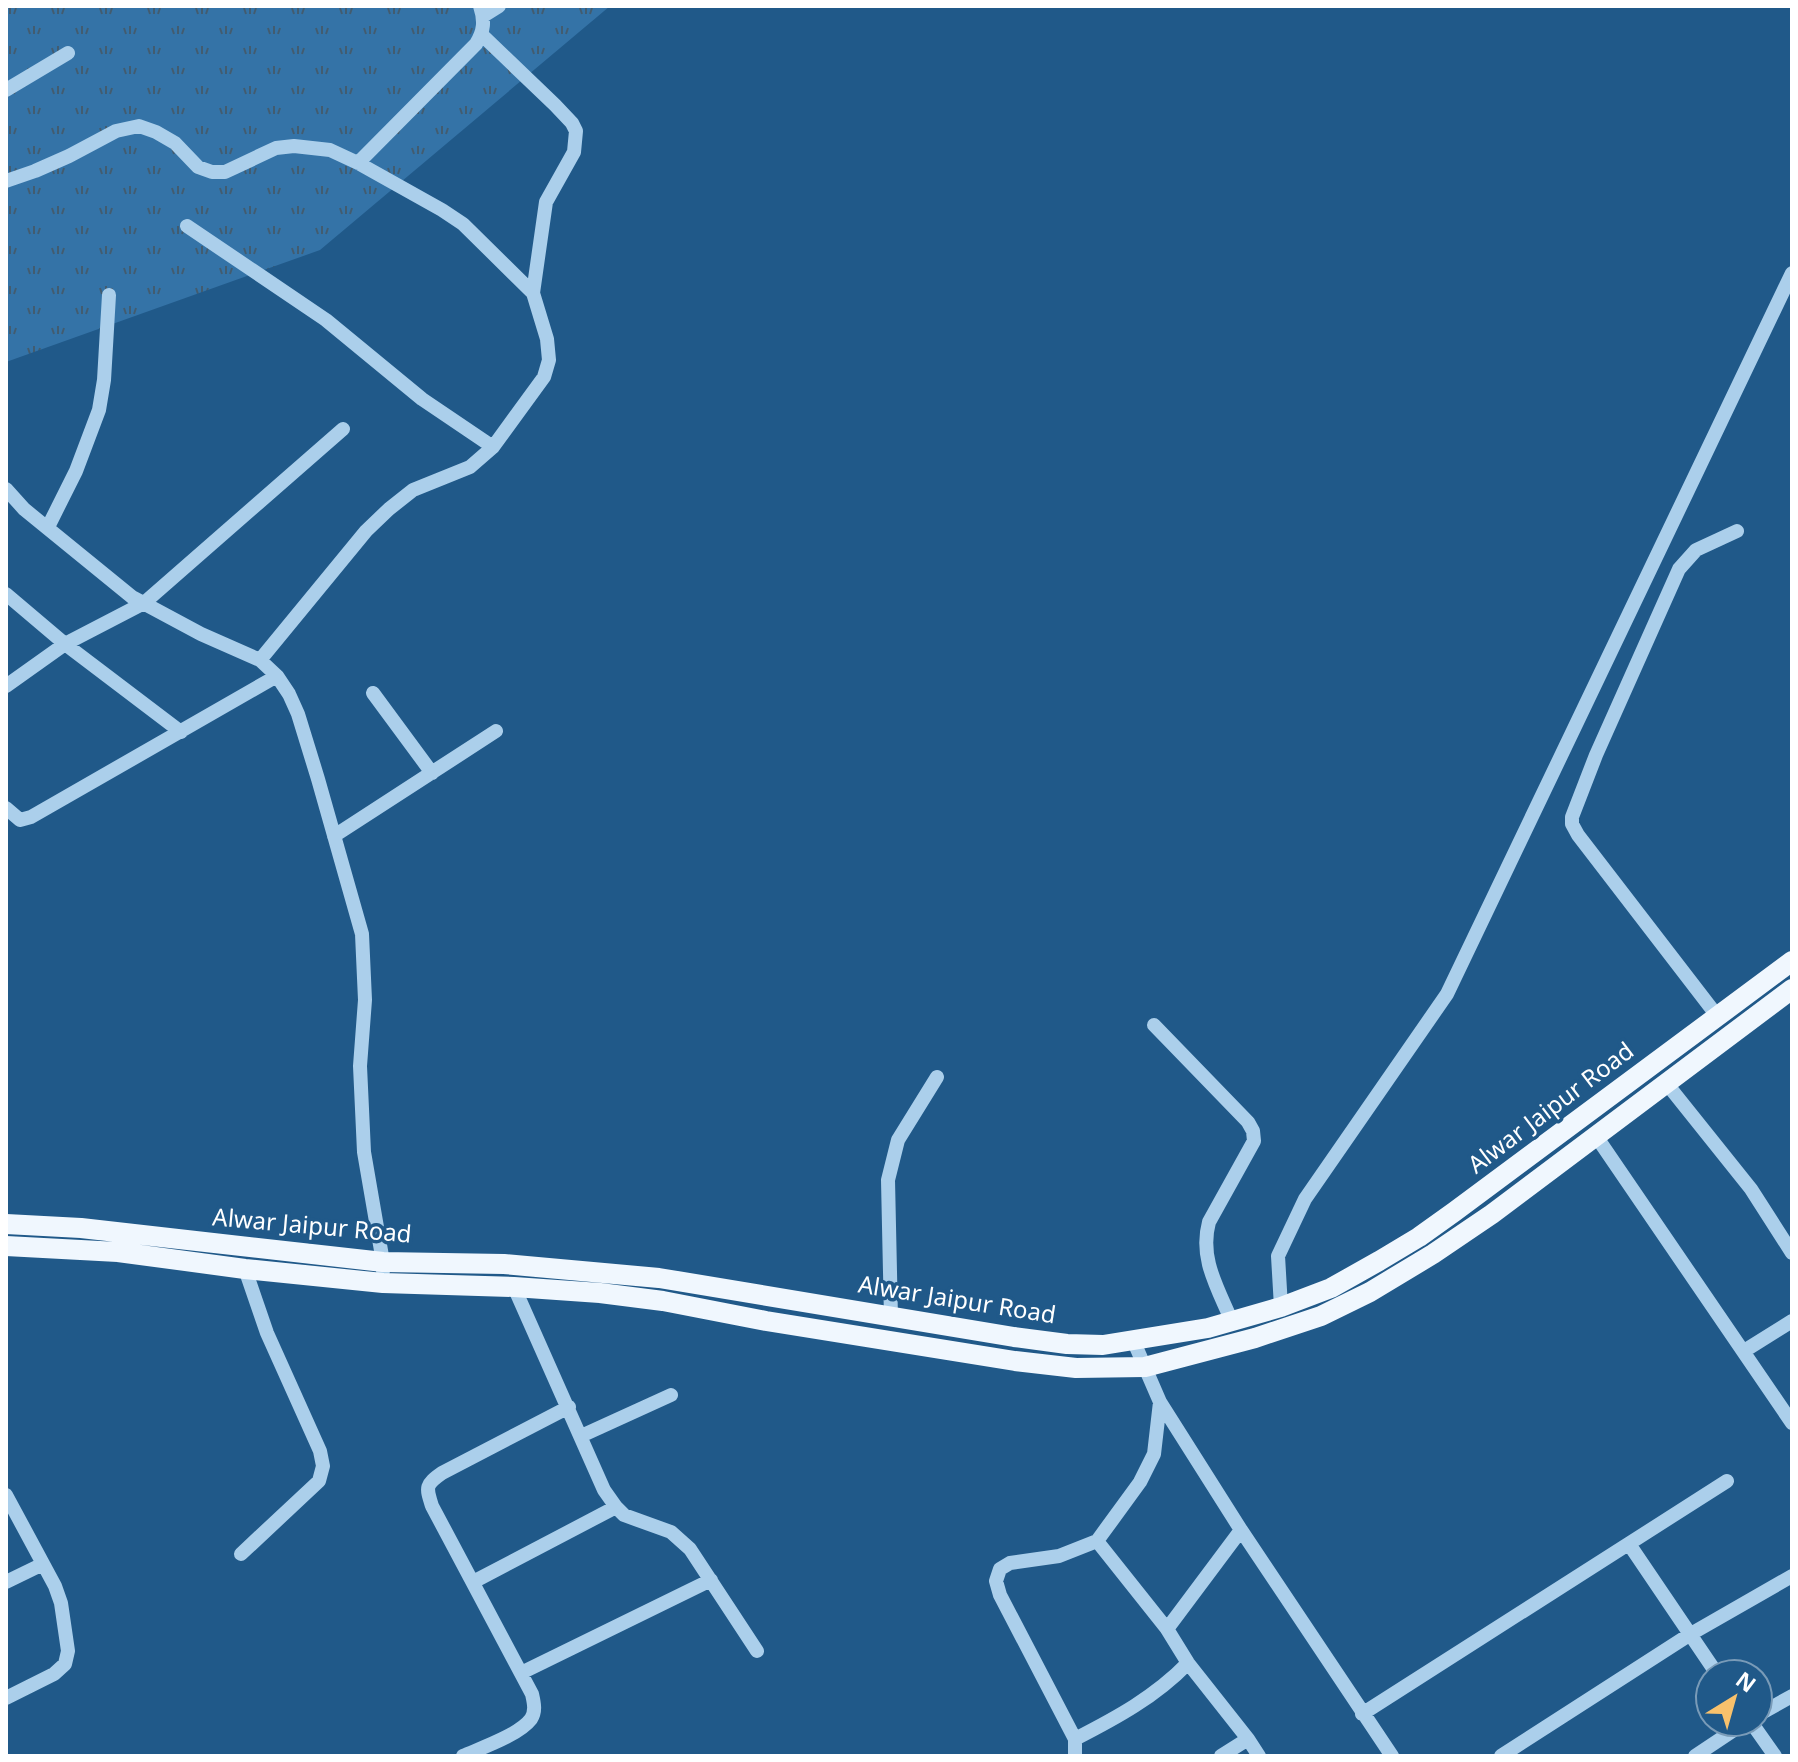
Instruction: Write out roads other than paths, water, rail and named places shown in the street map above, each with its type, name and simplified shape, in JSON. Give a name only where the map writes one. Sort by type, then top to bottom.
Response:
[{"type":"main road","name":"Alwar Jaipur Road","points":[[6,1224],[81,1228],[383,1262],[504,1264],[659,1278],[891,1318],[1067,1344],[1134,1342],[1232,1322],[1331,1288],[1419,1237],[1792,961]]},
{"type":"main road","name":"Alwar Jaipur Road","points":[[6,1246],[118,1252],[383,1283],[600,1293],[1015,1361],[1076,1368],[1145,1367],[1255,1338],[1321,1316],[1370,1292],[1492,1214],[1792,989]]},
{"type":"main road","points":[[1626,1085],[1640,1104]]},
{"type":"street","points":[[358,163],[468,54],[482,35],[482,11],[499,6]]},
{"type":"street","points":[[260,660],[366,531],[413,490],[470,467],[493,447],[544,377],[549,360],[547,339],[533,293],[546,202],[574,152],[576,131],[555,105],[482,35]]},
{"type":"street","points":[[6,90],[68,53]]},
{"type":"street","points":[[6,181],[69,156],[116,131],[139,126],[175,143],[198,167],[212,172],[225,172],[276,148],[294,146],[330,150],[463,224],[533,293]]},
{"type":"street","points":[[187,226],[326,320],[422,399],[493,447]]},
{"type":"street","points":[[1281,1307],[1278,1256],[1305,1199],[1447,994],[1792,273]]},
{"type":"street","points":[[48,527],[76,471],[99,410],[109,295]]},
{"type":"street","points":[[6,686],[65,644],[144,603],[343,429]]},
{"type":"street","points":[[6,489],[24,509],[132,597],[201,634],[260,660],[277,676],[289,694],[298,714],[362,934],[365,1000],[360,1066],[364,1152],[383,1262],[383,1283]]},
{"type":"street","points":[[1718,1017],[1578,835],[1572,817],[1596,755],[1679,569],[1696,550],[1737,531]]},
{"type":"street","points":[[6,594],[65,644],[181,732]]},
{"type":"street","points":[[6,828],[31,817],[277,676]]},
{"type":"street","points":[[373,693],[432,773]]},
{"type":"street","points":[[334,836],[496,731]]},
{"type":"street","points":[[6,808],[20,820]]},
{"type":"street","points":[[1154,1025],[1248,1122],[1253,1131],[1254,1141],[1209,1222],[1206,1233],[1207,1263],[1232,1322]]},
{"type":"street","points":[[891,1318],[888,1180],[898,1140],[937,1077]]},
{"type":"street","points":[[1667,1084],[1751,1189],[1792,1253]]},
{"type":"street","points":[[1596,1136],[1792,1423]]},
{"type":"street","points":[[241,1554],[319,1481],[323,1466],[320,1451],[267,1333],[245,1269]]},
{"type":"street","points":[[514,1287],[604,1490],[624,1515],[671,1532],[690,1549],[757,1651]]},
{"type":"street","points":[[1744,1351],[1792,1321]]},
{"type":"street","points":[[1134,1342],[1160,1402],[1241,1530],[1392,1756]]},
{"type":"street","points":[[581,1436],[671,1395]]},
{"type":"street","points":[[1075,1756],[1075,1739],[1000,1595],[996,1581],[1000,1569],[1010,1563],[1059,1556],[1097,1541],[1140,1482],[1154,1454],[1160,1402]]},
{"type":"street","points":[[463,1756],[519,1730],[532,1718],[535,1707],[532,1694],[432,1506],[427,1490],[429,1482],[569,1407]]},
{"type":"street","points":[[1362,1714],[1727,1481]]},
{"type":"street","points":[[6,1495],[55,1586],[61,1603],[68,1651],[65,1664],[54,1674],[6,1698]]},
{"type":"street","points":[[473,1582],[616,1507]]},
{"type":"street","points":[[1167,1629],[1241,1530]]},
{"type":"street","points":[[1097,1541],[1167,1629],[1188,1663],[1259,1756]]},
{"type":"street","points":[[1629,1544],[1706,1658]]},
{"type":"street","points":[[6,1582],[43,1564]]},
{"type":"street","points":[[1501,1756],[1689,1635],[1792,1576]]},
{"type":"street","points":[[521,1673],[711,1580]]},
{"type":"street","points":[[1075,1739],[1127,1712],[1168,1683],[1188,1663]]},
{"type":"street","points":[[1774,1706],[1792,1696]]},
{"type":"street","points":[[1695,1756],[1723,1738]]},
{"type":"street","points":[[1761,1738],[1775,1756]]},
{"type":"street","points":[[1221,1756],[1248,1739]]}]
